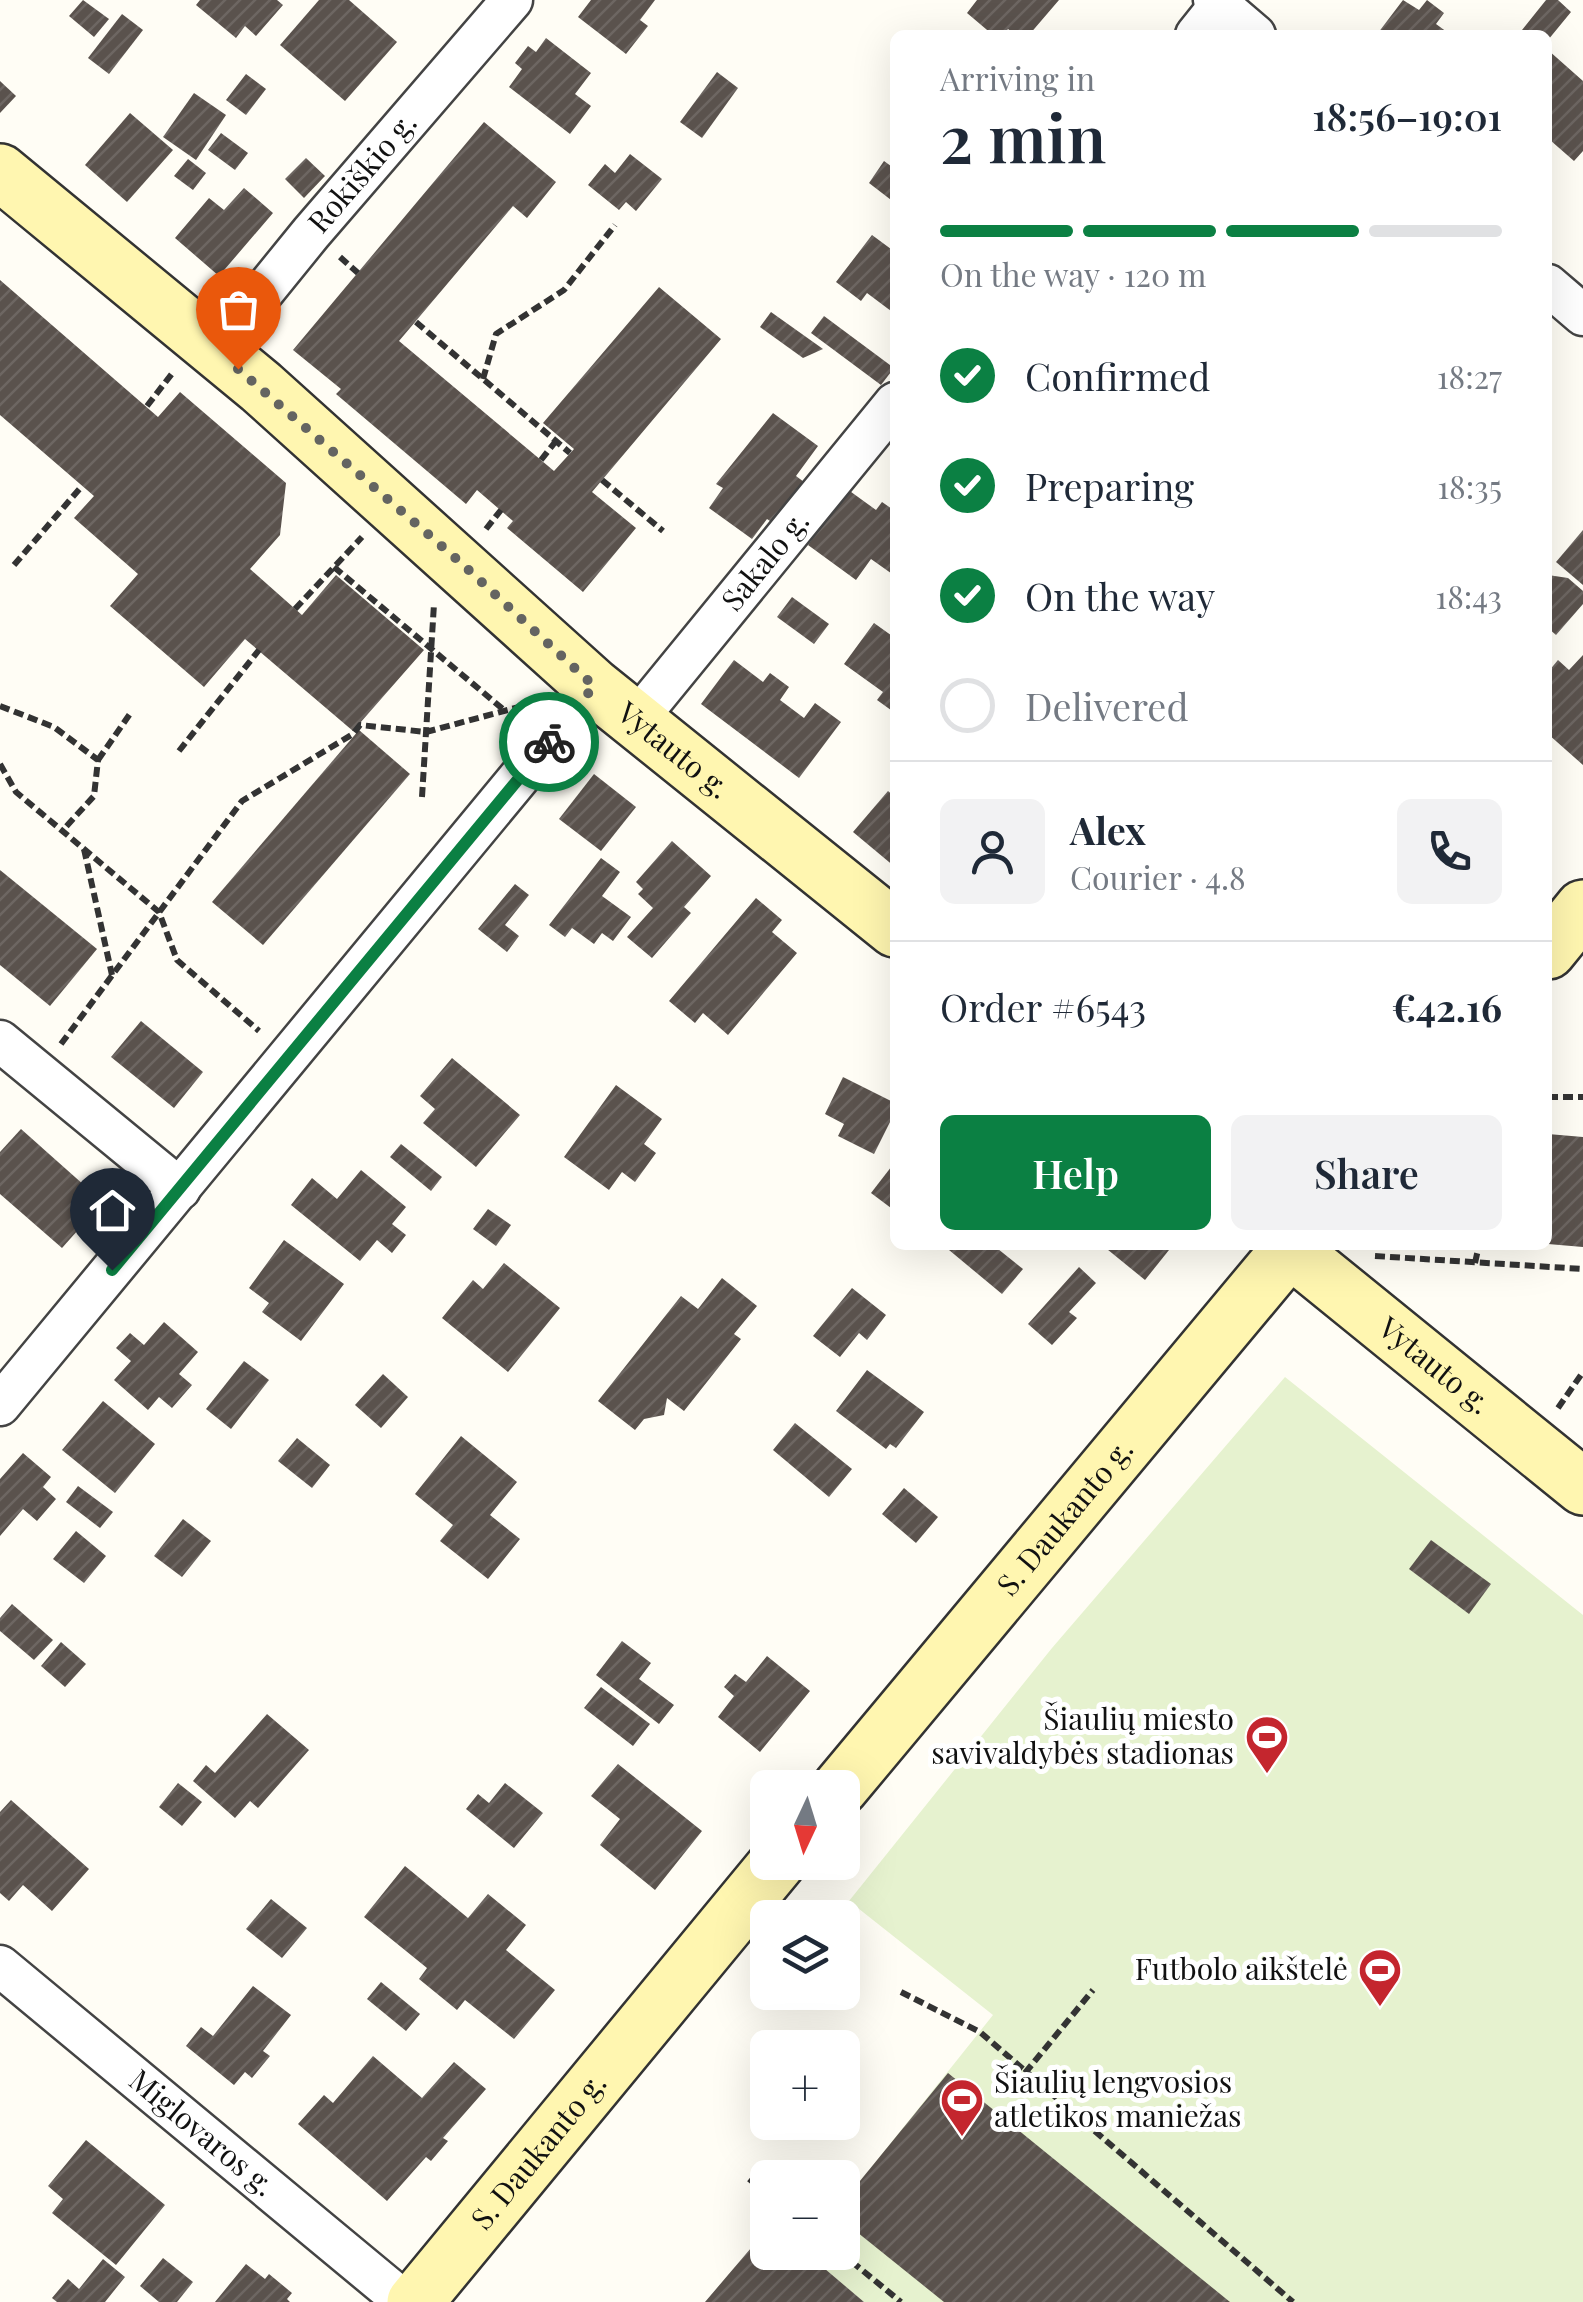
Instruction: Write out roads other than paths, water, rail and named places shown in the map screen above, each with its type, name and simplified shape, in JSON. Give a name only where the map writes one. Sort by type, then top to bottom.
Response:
[{"type":"main road","name":"Vytauto g.","points":[[0,172],[216,350],[594,686],[890,925]]},
{"type":"main road","points":[[1552,946],[1583,908]]},
{"type":"main road","name":"S. Daukanto g.","points":[[855,1770],[1286,1250]]},
{"type":"main road","name":"Vytauto g.","points":[[1294,1250],[1583,1488]]},
{"type":"main road","name":"S. Daukanto g.","points":[[414,2302],[763,1880]]},
{"type":"street","name":"Rokiškio g.","points":[[216,350],[311,233],[512,0]]},
{"type":"street","points":[[1210,13],[1245,30]]},
{"type":"street","points":[[1552,289],[1583,316]]},
{"type":"street","name":"Sakalo g.","points":[[636,720],[890,409]]},
{"type":"street","points":[[0,1404],[594,686]]},
{"type":"street","points":[[0,1040],[180,1189]]},
{"type":"street","name":"Miglovaros g.","points":[[0,1966],[405,2302]]},
{"type":"place","name":"Šiaulių miesto savivaldybės stadionas","points":[[1267,1775]]},
{"type":"place","name":"Futbolo aikštelė","points":[[1380,2008]]},
{"type":"place","name":"Šiaulių lengvosios atletikos maniežas","points":[[962,2138]]}]
